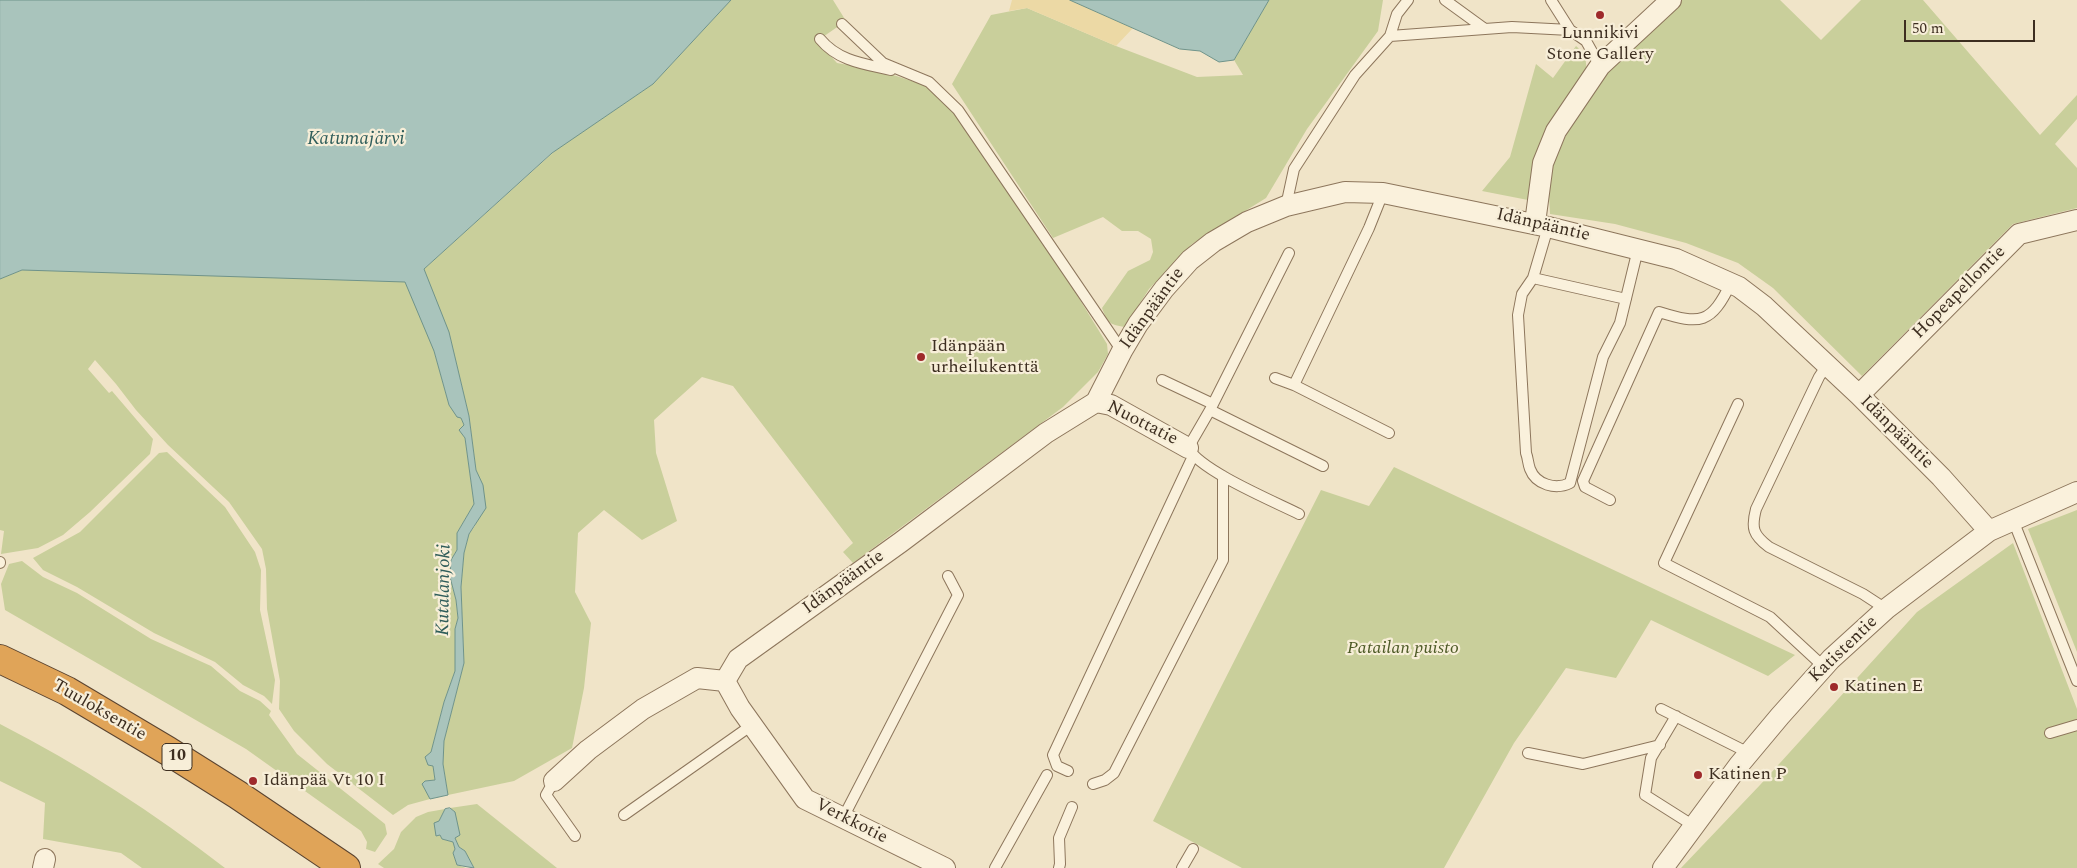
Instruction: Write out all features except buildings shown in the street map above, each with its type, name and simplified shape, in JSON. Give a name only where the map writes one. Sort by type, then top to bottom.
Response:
[{"type":"highway","name":"Tuuloksentie","points":[[0,659],[67,691],[168,751],[238,795],[346,868]]},
{"type":"street","points":[[1541,225],[1544,163],[1556,131],[1600,66],[1671,0]]},
{"type":"street","name":"Idänpääntie","points":[[725,681],[738,659],[901,542],[1046,433],[1096,402],[1138,324],[1164,289],[1190,260],[1213,242],[1247,222],[1286,206],[1345,192],[1382,192],[1541,225],[1676,259],[1731,283],[1764,306],[1859,395],[1941,477],[1989,531]]},
{"type":"street","name":"Hopeapellontie","points":[[1859,395],[2019,234],[2077,220]]},
{"type":"street","name":"Nuottatie","points":[[1096,402],[1111,405],[1190,452]]},
{"type":"street","name":"Katistentie","points":[[1663,868],[1749,753],[1780,716],[1824,667],[1886,609],[1989,531],[2077,492]]},
{"type":"street","points":[[554,780],[588,750],[643,709],[697,678],[725,681]]},
{"type":"street","name":"Verkkotie","points":[[725,681],[740,708],[805,799],[945,868]]},
{"type":"lane","points":[[1286,206],[1294,169],[1355,75],[1390,36],[1397,14],[1408,0]]},
{"type":"lane","points":[[1445,0],[1485,29]]},
{"type":"lane","points":[[1551,0],[1570,30],[1586,41],[1600,66]]},
{"type":"lane","points":[[842,24],[884,63],[928,82],[958,110],[1122,351]]},
{"type":"lane","points":[[1390,36],[1512,26],[1570,30]]},
{"type":"lane","points":[[820,39],[826,47],[847,60],[904,73]]},
{"type":"lane","points":[[1294,385],[1369,228],[1382,192]]},
{"type":"lane","points":[[1541,225],[1533,278],[1522,294],[1518,315],[1526,453],[1530,470],[1537,480],[1553,487],[1570,483],[1603,357],[1620,323],[1638,249]]},
{"type":"lane","points":[[1068,771],[1057,766],[1052,755],[1190,452],[1289,253]]},
{"type":"lane","points":[[1533,278],[1626,299]]},
{"type":"lane","points":[[1610,500],[1585,487],[1583,481],[1659,312],[1684,320],[1703,319],[1714,311],[1731,283]]},
{"type":"lane","points":[[1827,366],[1819,377],[1756,508],[1752,522],[1759,540],[1769,547],[1863,594],[1886,609]]},
{"type":"lane","points":[[1275,378],[1294,385],[1389,434]]},
{"type":"lane","points":[[1162,380],[1323,466]]},
{"type":"lane","points":[[1738,404],[1664,564],[1770,616],[1824,667]]},
{"type":"lane","points":[[1190,452],[1223,476],[1299,514]]},
{"type":"lane","points":[[1093,784],[1105,780],[1114,773],[1222,560],[1223,476]]},
{"type":"lane","points":[[2013,520],[2077,681]]},
{"type":"lane","points":[[843,818],[958,595],[948,576]]},
{"type":"lane","points":[[1660,709],[1749,753]]},
{"type":"lane","points":[[1676,716],[1652,758],[1645,795],[1694,826]]},
{"type":"lane","points":[[624,815],[752,725]]},
{"type":"lane","points":[[2050,733],[2077,725]]},
{"type":"lane","points":[[1528,753],[1583,764],[1660,745]]},
{"type":"lane","points":[[995,868],[1046,775]]},
{"type":"lane","points":[[554,780],[546,794],[575,836]]},
{"type":"lane","points":[[1058,868],[1060,864],[1058,838],[1072,807]]},
{"type":"lane","points":[[1182,868],[1193,849]]},
{"type":"green space","points":[[731,0],[833,0],[846,21],[817,41],[837,63],[881,71],[927,86],[949,106],[1069,282],[1107,344],[1108,354],[1098,372],[1063,407],[853,563],[843,552],[853,543],[733,386],[702,377],[654,420],[656,453],[677,521],[642,540],[604,510],[578,533],[575,592],[591,623],[584,688],[572,748],[514,781],[448,795],[443,764],[444,741],[464,663],[461,587],[464,553],[469,534],[475,526],[483,486],[476,470],[469,416],[449,333],[434,351],[449,405],[461,418],[464,425],[460,430],[465,438],[474,504],[457,533],[457,550],[451,560],[450,577],[458,618],[455,629],[455,671],[444,702],[428,764],[433,766],[435,780],[425,781],[430,799],[408,805],[393,815],[327,764],[294,731],[279,709],[280,681],[267,609],[266,569],[262,549],[229,502],[168,445],[95,360],[88,369],[109,393],[112,391],[153,439],[150,454],[90,512],[63,535],[38,548],[1,554],[4,531],[0,530],[0,279],[22,270],[424,269],[556,150],[653,84]]},
{"type":"green space","points":[[1269,0],[1383,0],[1378,31],[1307,129],[1266,198],[1192,244],[1149,289],[1125,327],[1112,324],[1107,320],[1102,308],[1128,271],[1150,260],[1153,252],[1151,239],[1138,231],[1122,231],[1103,217],[1053,238],[952,84],[991,15],[1027,8],[1116,46],[1197,77],[1243,75],[1234,60]]},
{"type":"green space","points":[[1682,0],[1780,0],[1821,40],[1861,0],[1923,0],[2040,135],[2077,95],[2077,119],[2055,144],[2077,168],[2077,208],[2013,224],[1862,376],[1773,288],[1738,263],[1686,243],[1615,224],[1550,214],[1548,177],[1566,135],[1609,69]]},
{"type":"green space","points":[[1576,46],[1585,54],[1587,73],[1535,162],[1528,200],[1482,191],[1510,157],[1536,64],[1553,78]]},
{"type":"green space","points":[[167,452],[225,507],[255,552],[261,570],[260,610],[275,680],[272,704],[264,696],[243,685],[215,662],[154,633],[77,587],[43,570],[33,558],[80,532],[159,453]]},
{"type":"green space","name":"Patailan puisto","points":[[1394,467],[1795,655],[1768,676],[1651,620],[1616,678],[1566,668],[1514,743],[1444,868],[1242,868],[1153,821],[1321,490],[1369,506]]},
{"type":"green space","points":[[2077,510],[2077,652],[2028,529]]},
{"type":"green space","points":[[2013,543],[2077,709],[2077,868],[1681,868],[1760,785],[1917,612]]},
{"type":"green space","points":[[22,561],[43,577],[77,593],[151,639],[211,666],[240,691],[260,701],[271,711],[269,715],[297,754],[385,824],[387,834],[375,852],[366,849],[367,842],[361,831],[246,749],[5,610],[1,584],[9,564]]},
{"type":"green space","points":[[0,724],[88,773],[144,809],[225,868],[142,868],[121,853],[43,839],[45,803],[0,781]]},
{"type":"green space","points":[[477,804],[557,868],[474,868],[455,838],[455,812],[450,808]]},
{"type":"green space","points":[[445,809],[439,821],[436,836],[440,835],[442,839],[453,842],[455,849],[453,853],[457,865],[466,868],[384,868],[378,864],[394,849],[401,832],[416,817],[428,812]]},
{"type":"sand","points":[[1012,0],[1070,0],[1133,28],[1116,46],[1027,8],[1009,11]]},
{"type":"water","name":"Katumajärvi","points":[[0,0],[731,0],[653,84],[552,153],[424,269],[449,332],[469,416],[476,470],[483,485],[486,508],[469,534],[464,553],[461,587],[464,663],[444,741],[443,764],[448,795],[430,799],[422,784],[425,781],[435,780],[433,766],[428,765],[425,757],[431,752],[444,702],[455,671],[455,629],[458,618],[450,577],[451,560],[457,550],[457,533],[474,504],[465,438],[459,430],[464,425],[461,418],[457,417],[449,405],[434,351],[405,282],[22,270],[0,279]]},
{"type":"water","points":[[1070,0],[1269,0],[1234,60],[1219,62],[1200,51],[1180,49]]},
{"type":"water","points":[[450,808],[455,812],[460,835],[455,838],[474,868],[457,865],[453,853],[455,849],[453,842],[442,839],[440,835],[436,836],[434,823],[439,821],[445,809]]},
{"type":"place","name":"Lunnikivi Stone Gallery","points":[[1600,15]]},
{"type":"place","name":"Idänpään urheilukenttä","points":[[921,357]]},
{"type":"place","name":"Katinen E","points":[[1834,687]]},
{"type":"place","name":"Katinen P","points":[[1698,775]]},
{"type":"place","name":"Idänpää Vt 10 I","points":[[253,781]]},
{"type":"water label","name":"Kutalanjoki","points":[[445,590]]}]
